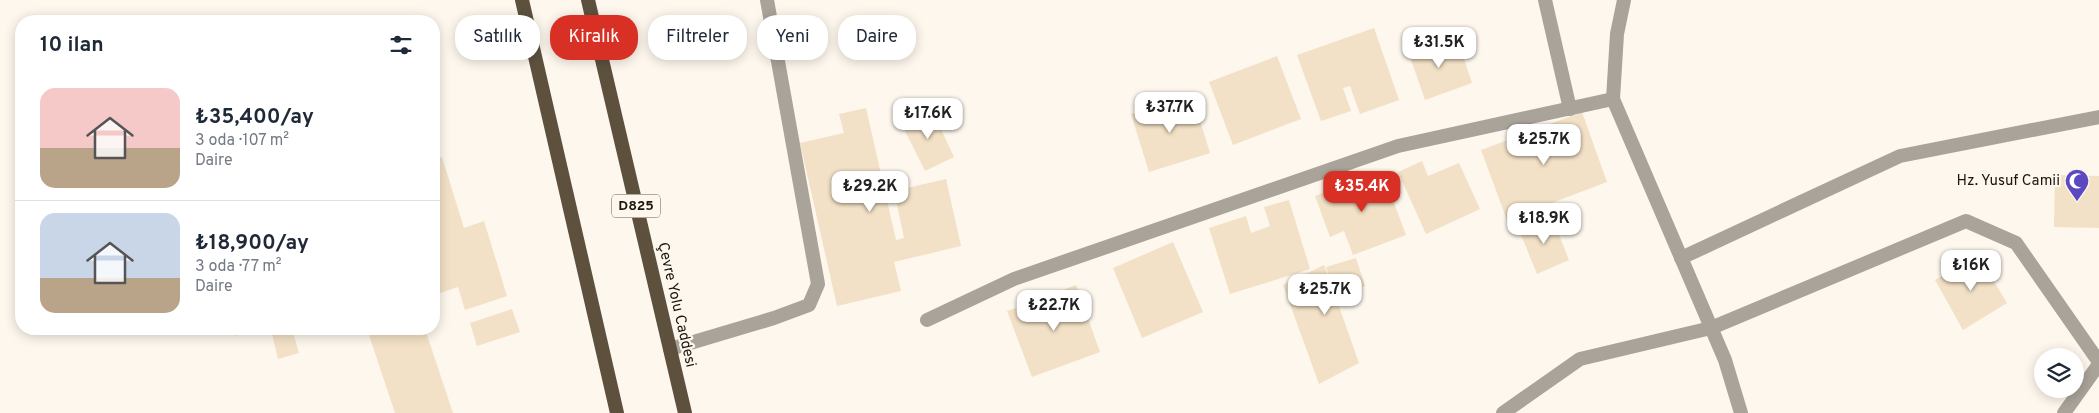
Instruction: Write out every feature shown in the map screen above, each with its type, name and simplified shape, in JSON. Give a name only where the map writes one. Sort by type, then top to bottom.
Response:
[{"type":"highway","points":[[522,0],[617,413]]},
{"type":"highway","name":"Çevre Yolu Caddesi","points":[[588,0],[685,413]]},
{"type":"street","points":[[670,349],[774,318],[809,305],[818,284],[767,0]]},
{"type":"street","points":[[1545,0],[1570,109]]},
{"type":"street","points":[[1624,0],[1617,34],[1613,99],[1725,360],[1740,413]]},
{"type":"street","points":[[927,320],[1014,279],[1398,146],[1613,99]]},
{"type":"street","points":[[1681,258],[1900,156],[2099,117]]},
{"type":"street","points":[[1503,413],[1580,359],[1711,328],[1966,221],[2016,243],[2099,363],[2065,412]]},
{"type":"building","points":[[1374,28],[1399,100],[1360,114],[1350,86],[1343,88],[1351,111],[1321,121],[1297,55]]},
{"type":"building","points":[[1458,41],[1472,83],[1425,100],[1407,48],[1425,42],[1428,51]]},
{"type":"building","points":[[1277,56],[1301,119],[1233,145],[1209,82]]},
{"type":"building","points":[[1192,95],[1210,153],[1149,172],[1131,114]]},
{"type":"building","points":[[866,108],[896,240],[904,238],[894,191],[946,179],[961,246],[894,262],[901,291],[837,306],[800,143],[844,133],[839,114]]},
{"type":"building","points":[[931,108],[954,157],[925,171],[901,123]]},
{"type":"building","points":[[1582,112],[1607,182],[1507,220],[1481,150]]},
{"type":"building","points":[[442,157],[464,228],[484,221],[507,296],[465,310],[458,287],[440,293],[440,158]]},
{"type":"building","points":[[1422,161],[1428,176],[1459,163],[1480,209],[1426,234],[1398,172]]},
{"type":"building","points":[[1382,171],[1406,235],[1353,255],[1344,231],[1330,237],[1315,196]]},
{"type":"building","name":"Hz. Yusuf Camii","points":[[2055,175],[2099,176],[2099,228],[2054,227]]},
{"type":"building","points":[[1289,200],[1310,269],[1230,294],[1209,228],[1246,216],[1251,233],[1270,226],[1264,207]]},
{"type":"building","points":[[1552,217],[1569,260],[1537,274],[1519,230]]},
{"type":"building","points":[[1173,242],[1203,312],[1142,338],[1113,268]]},
{"type":"building","points":[[1978,255],[2007,303],[1963,330],[1935,280]]},
{"type":"building","points":[[1356,258],[1365,286],[1335,295],[1359,363],[1319,384],[1283,285],[1324,265],[1333,289],[1326,267]]},
{"type":"building","points":[[1076,285],[1100,352],[1032,377],[1007,311],[1037,301],[1044,319],[1051,316],[1044,297]]},
{"type":"building","points":[[512,309],[520,332],[477,346],[470,323]]},
{"type":"building","points":[[272,335],[294,335],[299,353],[278,359]]},
{"type":"building","points":[[369,335],[427,335],[453,413],[395,413]]},
{"type":"place","name":"Hz. Yusuf Camii","points":[[2077,202]]}]
